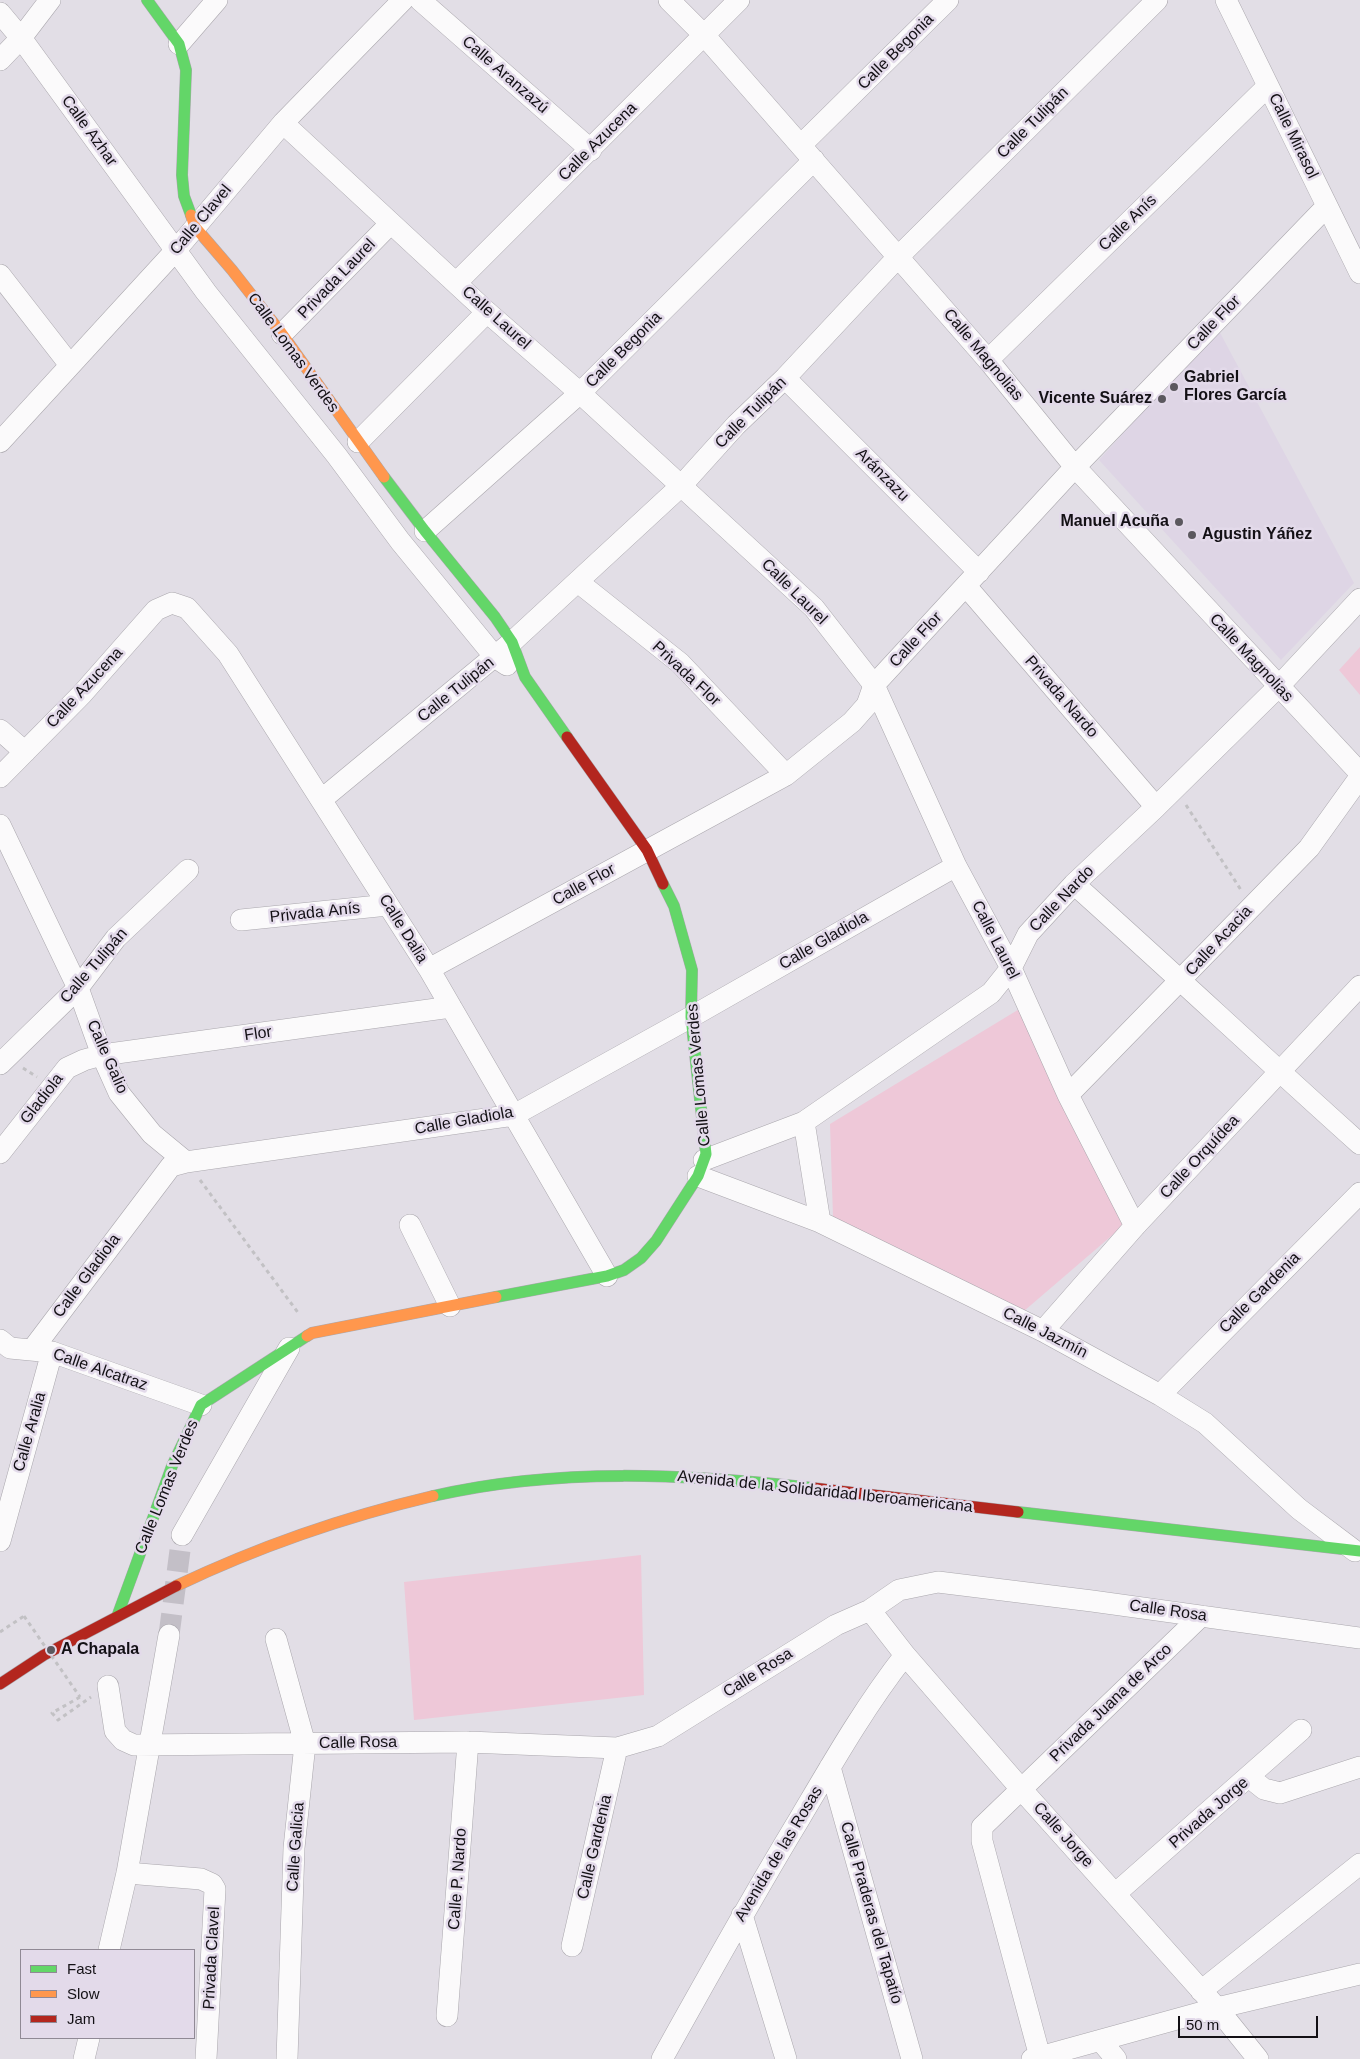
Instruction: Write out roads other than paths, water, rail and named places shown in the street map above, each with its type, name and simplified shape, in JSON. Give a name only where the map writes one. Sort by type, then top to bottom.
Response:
[{"type":"main road","name":"Calle Lomas Verdes","points":[[118,1614],[172,1466],[201,1404],[312,1333],[607,1276],[624,1270],[641,1258],[670,1221],[701,1168],[706,1154],[691,1017],[692,970],[674,906],[647,850],[525,677],[512,642],[495,617],[425,531],[358,442],[282,334],[232,270],[195,227],[184,196],[182,174],[186,70],[179,44],[147,0]]},
{"type":"main road","name":"Avenida de la Solidaridad Iberoamericana","points":[[0,1684],[19,1669],[118,1614],[237,1558],[309,1531],[388,1505],[464,1490],[534,1480],[609,1474],[753,1482],[1357,1551]]},
{"type":"street","points":[[0,60],[21,38],[50,0]]},
{"type":"street","points":[[179,44],[217,0]]},
{"type":"street","name":"Calle Clavel","points":[[0,442],[176,250],[283,123],[404,0]]},
{"type":"street","name":"Calle Aranzazú","points":[[420,0],[590,150]]},
{"type":"street","name":"Calle Magnolias","points":[[669,0],[704,35],[988,360],[1075,467],[1360,773]]},
{"type":"street","name":"Calle Azucena","points":[[456,283],[739,0]]},
{"type":"street","name":"Calle Begonia","points":[[425,531],[580,393],[808,153],[948,0]]},
{"type":"street","name":"Calle Tulipán","points":[[321,800],[495,657],[681,486],[736,425],[785,378],[898,257],[1157,0]]},
{"type":"street","name":"Calle Mirasol","points":[[1226,0],[1360,272]]},
{"type":"street","name":"Calle Azhar","points":[[0,13],[21,38],[176,250]]},
{"type":"street","name":"Calle Anís","points":[[988,360],[1268,86]]},
{"type":"street","name":"Calle Laurel","points":[[283,123],[487,312],[580,393],[814,608],[874,685],[956,866],[1011,968],[1068,1096],[1135,1226]]},
{"type":"street","name":"Calle Flor","points":[[429,969],[786,775],[852,722],[867,705],[874,685],[1075,467],[1327,206]]},
{"type":"street","name":"Privada Laurel","points":[[282,334],[391,223]]},
{"type":"street","name":"Calle Lomas Verdes","points":[[176,250],[206,292],[337,456],[400,541],[495,657],[525,677]]},
{"type":"street","points":[[0,275],[70,365]]},
{"type":"street","points":[[358,442],[487,312]]},
{"type":"street","name":"Aránzazu","points":[[785,378],[972,579]]},
{"type":"street","name":"Privada Nardo","points":[[972,579],[1156,808]]},
{"type":"street","name":"Privada Flor","points":[[578,582],[680,663],[786,775]]},
{"type":"street","name":"Calle Nardo","points":[[701,1168],[804,1122],[991,993],[1011,968],[1028,934],[1074,884],[1156,808],[1174,788],[1278,687],[1360,599]]},
{"type":"street","name":"Calle Azucena","points":[[0,778],[82,694],[156,610],[172,603]]},
{"type":"street","name":"Calle Dalia","points":[[172,603],[187,608],[228,654],[429,969],[607,1276]]},
{"type":"street","points":[[0,730],[25,752]]},
{"type":"street","name":"Calle Acacia","points":[[1068,1096],[1309,848],[1360,777]]},
{"type":"street","name":"Calle Galio","points":[[0,825],[78,988],[102,1055],[119,1093],[152,1134],[186,1162]]},
{"type":"street","name":"Calle Gladiola","points":[[42,1351],[159,1180],[171,1166],[186,1162],[514,1115],[956,866]]},
{"type":"street","name":"Calle Tulipán","points":[[3,1061],[78,988],[116,938],[188,870]]},
{"type":"street","points":[[1074,884],[1182,980],[1279,1072],[1360,1144]]},
{"type":"street","name":"Privada Anís","points":[[241,920],[388,905]]},
{"type":"street","name":"Calle Orquídea","points":[[1043,1331],[1135,1226],[1360,986]]},
{"type":"street","name":"Flor","points":[[60,1076],[84,1060],[102,1055],[451,1007]]},
{"type":"street","name":"Gladiola","points":[[0,1153],[60,1076]]},
{"type":"street","points":[[804,1122],[820,1222]]},
{"type":"street","name":"Calle Jazmín","points":[[701,1168],[820,1222],[1043,1331],[1160,1394],[1205,1423],[1299,1508],[1357,1551]]},
{"type":"street","name":"Calle Gardenia","points":[[1160,1394],[1360,1193]]},
{"type":"street","points":[[410,1225],[450,1306]]},
{"type":"street","name":"Calle Lomas Verdes","points":[[182,1534],[291,1345]]},
{"type":"street","name":"Calle Alcatraz","points":[[3,1350],[42,1351],[201,1404]]},
{"type":"street","name":"Calle Aralia","points":[[0,1541],[42,1351]]},
{"type":"street","name":"Calle Rosa","points":[[149,1745],[468,1742],[617,1748],[658,1736],[836,1625],[870,1610],[899,1590],[938,1582],[1092,1600],[1360,1638]]},
{"type":"street","name":"Calle Jorge","points":[[870,1610],[906,1655],[1022,1790],[1217,2008],[1258,2059]]},
{"type":"street","name":"Privada Juana de Arco","points":[[1036,2058],[982,1841],[982,1827],[1201,1616]]},
{"type":"street","points":[[109,1949],[127,1873],[169,1635]]},
{"type":"street","name":"Calle Galicia","points":[[276,1639],[305,1744],[294,1848],[287,2059]]},
{"type":"street","name":"Avenida de las Rosas","points":[[662,2059],[742,1915],[830,1767],[876,1692],[906,1655]]},
{"type":"street","points":[[108,1686],[115,1731],[123,1740],[134,1745],[149,1745]]},
{"type":"street","name":"Privada Jorge","points":[[1115,1894],[1302,1730]]},
{"type":"street","name":"Calle P. Nardo","points":[[447,2016],[468,1742]]},
{"type":"street","name":"Calle Gardenia","points":[[572,1946],[617,1748]]},
{"type":"street","name":"Calle Praderas del Tapatío","points":[[830,1767],[912,2059]]},
{"type":"street","points":[[1249,1778],[1264,1789],[1280,1793],[1360,1767]]},
{"type":"street","points":[[1202,1991],[1360,1864]]},
{"type":"street","name":"Privada Clavel","points":[[127,1873],[201,1879],[212,1884],[215,1889],[206,2059]]},
{"type":"street","points":[[742,1915],[786,2059]]},
{"type":"street","points":[[1036,2058],[1217,2008],[1360,1974]]},
{"type":"street","points":[[84,2059],[89,2039]]},
{"type":"street","points":[[1101,2040],[1116,2059]]},
{"type":"tunnel","points":[[169,1635],[182,1535]]},
{"type":"place","name":"Gabriel Flores García","points":[[1174,387]]},
{"type":"place","name":"Vicente Suárez","points":[[1162,399]]},
{"type":"place","name":"Manuel Acuña","points":[[1179,522]]},
{"type":"place","name":"Agustin Yáñez","points":[[1192,535]]},
{"type":"place","name":"A Chapala","points":[[51,1650]]}]
